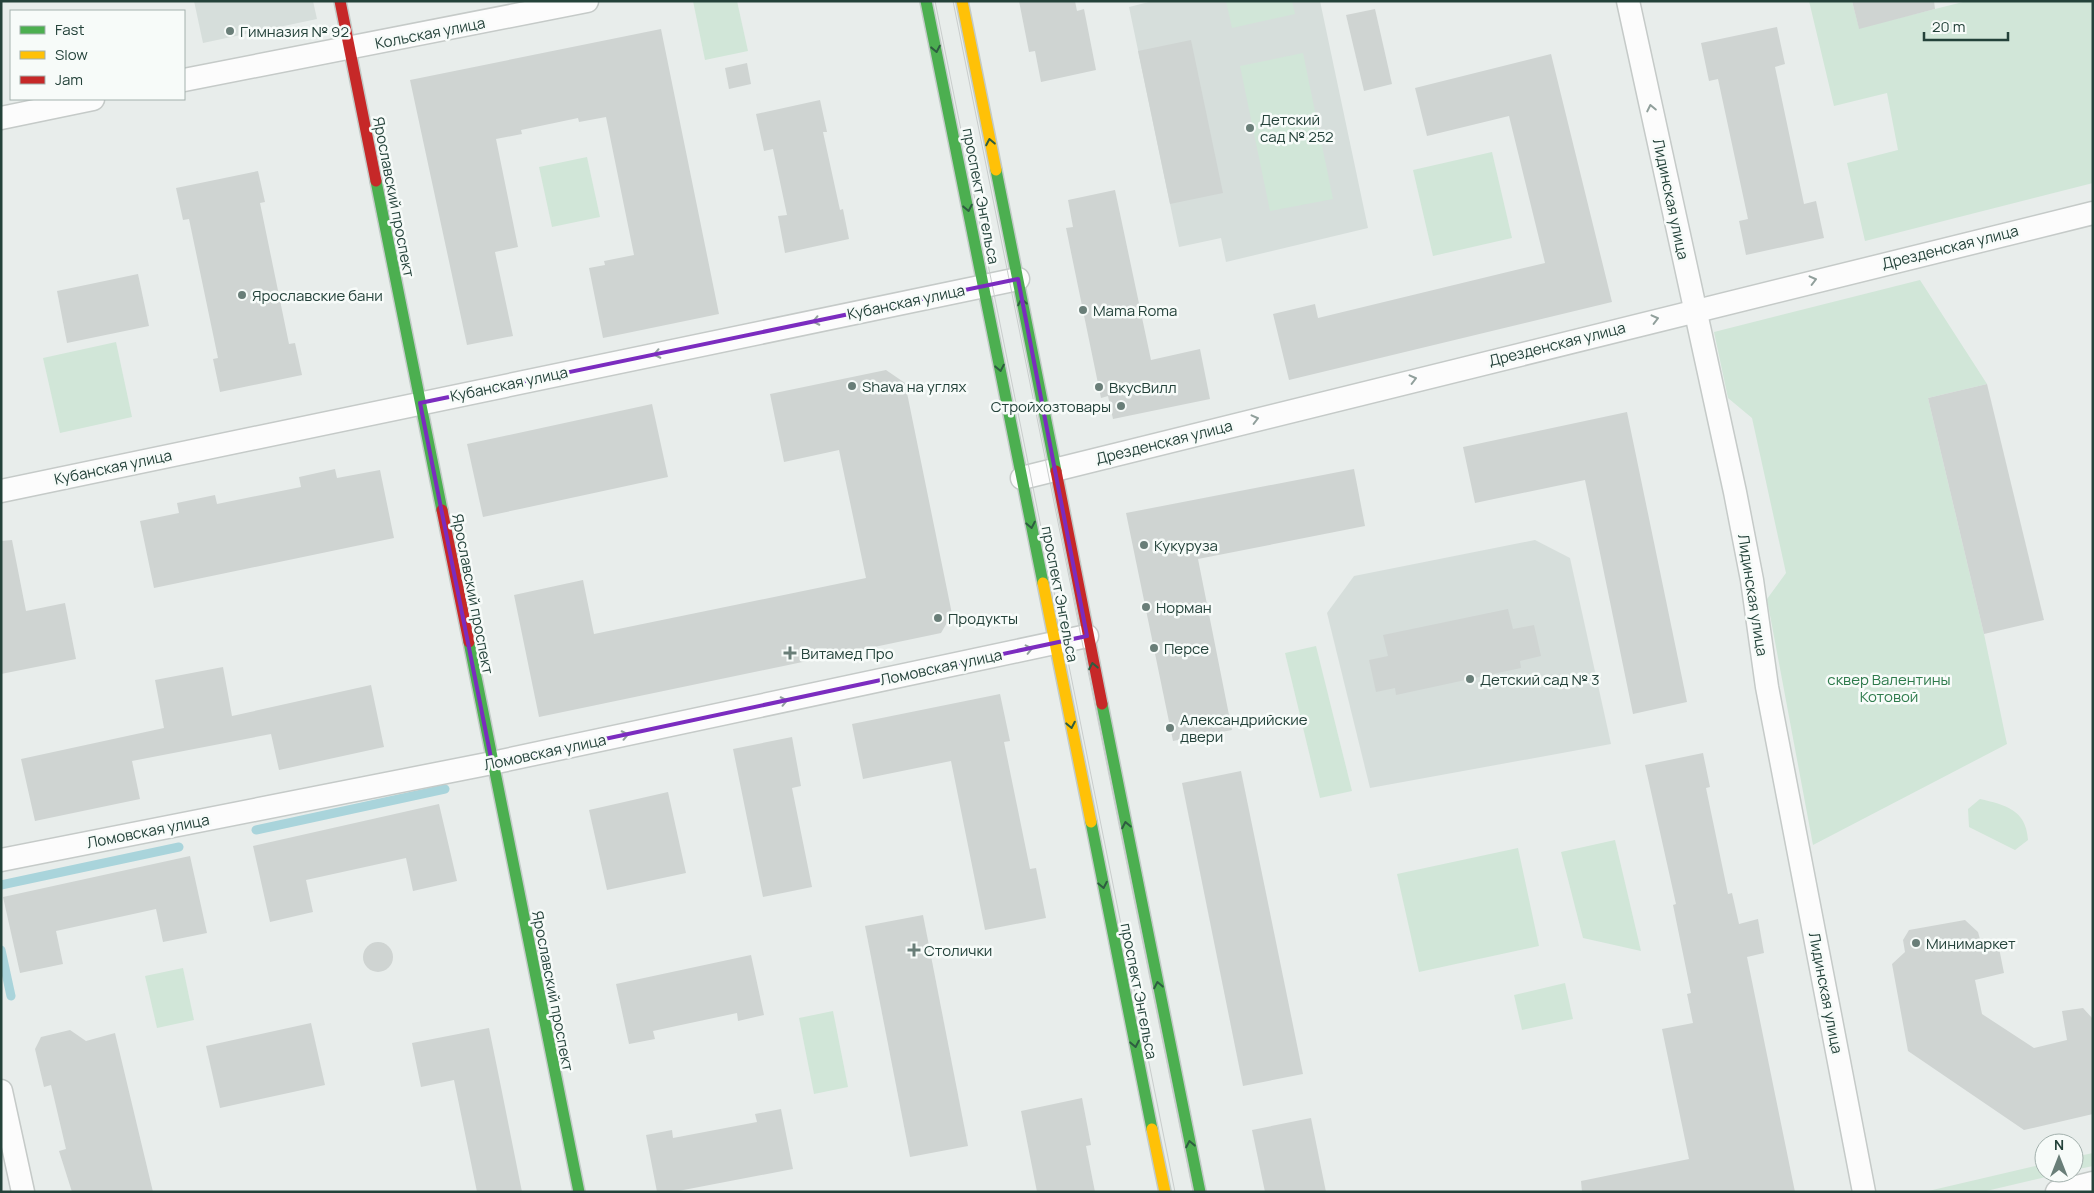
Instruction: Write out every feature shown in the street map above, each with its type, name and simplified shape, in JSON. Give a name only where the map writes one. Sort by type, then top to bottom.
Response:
[{"type":"main road","name":"Ярославский проспект","points":[[340,1],[579,1192]]},
{"type":"main road","name":"проспект Энгельса","points":[[926,1],[1165,1192]]},
{"type":"main road","name":"проспект Энгельса","points":[[962,1],[1200,1192]]},
{"type":"street","name":"Кольская улица","points":[[185,80],[587,1]]},
{"type":"street","name":"Лидинская улица","points":[[1628,1],[1735,492],[1752,580],[1767,686],[1864,1192]]},
{"type":"street","points":[[1,118],[88,100]]},
{"type":"street","name":"Дрезденская улица","points":[[1022,478],[1694,310],[2093,213]]},
{"type":"street","name":"Кубанская улица","points":[[1,491],[1018,279]]},
{"type":"street","name":"Ломовская улица","points":[[1,860],[492,763],[1088,636]]},
{"type":"street","points":[[1,1092],[23,1192]]},
{"type":"street","points":[[2057,1192],[2093,1183]]},
{"type":"highlighted area","points":[[1018,279],[1087,636],[492,763],[420,403]]},
{"type":"shaded area","name":"Гимназия № 92","points":[[194,1],[313,1],[317,19],[203,43]]},
{"type":"shaded area","name":"Детский сад № 252","points":[[1153,1],[1320,1],[1368,228],[1226,262],[1221,238],[1179,247],[1129,7]]},
{"type":"shaded area","name":"Детский сад № 3","points":[[1535,540],[1570,558],[1611,744],[1370,788],[1327,613],[1354,576]]},
{"type":"green space","points":[[693,1],[737,1],[748,51],[705,60]]},
{"type":"green space","points":[[1226,1],[1292,1],[1295,14],[1232,28]]},
{"type":"green space","points":[[1809,1],[1852,1],[1859,28],[1967,1],[2093,1],[2093,183],[1865,241],[1847,163],[1898,150],[1887,93],[1834,106]]},
{"type":"green space","points":[[1303,53],[1333,199],[1270,211],[1240,66]]},
{"type":"green space","points":[[1492,152],[1512,238],[1433,256],[1413,170]]},
{"type":"green space","points":[[587,157],[600,217],[552,227],[539,167]]},
{"type":"green space","name":"сквер Валентины Котовой","points":[[1920,280],[1987,384],[1928,398],[1984,634],[2007,744],[1813,845],[1767,599],[1786,573],[1752,418],[1728,398],[1714,332]]},
{"type":"green space","points":[[116,342],[132,417],[60,433],[43,358]]},
{"type":"green space","points":[[1316,646],[1352,791],[1320,798],[1285,653]]},
{"type":"green space","points":[[1980,799],[2006,806],[2019,815],[2023,821],[2028,840],[2015,850],[1969,827],[1968,809]]},
{"type":"green space","points":[[1615,840],[1641,951],[1583,938],[1561,852]]},
{"type":"green space","points":[[1518,848],[1539,946],[1419,972],[1397,874]]},
{"type":"green space","points":[[183,968],[194,1020],[157,1028],[145,976]]},
{"type":"green space","points":[[1565,983],[1573,1019],[1522,1030],[1514,995]]},
{"type":"green space","points":[[833,1011],[848,1087],[814,1094],[799,1018]]},
{"type":"green space","points":[[2093,1153],[2093,1166],[2084,1168],[2084,1155]]},
{"type":"green space","points":[[2034,1166],[2034,1180],[1982,1192],[1924,1192]]},
{"type":"building","points":[[1019,1],[1075,1],[1077,11],[1084,9],[1096,70],[1041,82],[1035,51],[1029,52]]},
{"type":"building","points":[[1852,1],[1934,1],[1935,9],[1859,29]]},
{"type":"building","points":[[1375,9],[1392,84],[1364,91],[1346,15]]},
{"type":"building","points":[[1777,27],[1785,64],[1775,67],[1804,204],[1816,201],[1824,238],[1746,255],[1739,221],[1748,219],[1718,79],[1709,81],[1701,43]]},
{"type":"building","points":[[661,29],[719,314],[603,338],[589,268],[605,265],[604,261],[634,255],[606,117],[579,122],[578,118],[521,130],[522,134],[496,139],[518,247],[495,252],[513,336],[467,345],[410,80]]},
{"type":"building","points":[[1191,40],[1223,193],[1170,204],[1138,51]]},
{"type":"building","points":[[1551,54],[1612,302],[1289,380],[1273,314],[1315,304],[1318,318],[1545,263],[1509,116],[1427,136],[1415,88]]},
{"type":"building","points":[[747,63],[751,84],[729,89],[725,68]]},
{"type":"building","points":[[820,100],[827,132],[823,132],[840,210],[843,209],[849,239],[785,253],[778,216],[787,215],[773,149],[764,151],[756,114]]},
{"type":"building","name":"Ярославские бани","points":[[258,171],[265,202],[260,203],[289,344],[295,343],[302,375],[220,392],[213,359],[218,358],[189,219],[183,220],[176,188]]},
{"type":"building","points":[[1115,190],[1151,360],[1200,349],[1210,399],[1113,419],[1108,396],[1101,398],[1066,228],[1073,227],[1068,200]]},
{"type":"building","points":[[138,274],[149,326],[67,343],[57,291]]},
{"type":"building","points":[[886,370],[905,383],[952,614],[941,633],[539,717],[514,595],[583,580],[594,634],[866,578],[839,450],[784,462],[770,394]]},
{"type":"building","points":[[1987,384],[2044,620],[1984,634],[1928,398]]},
{"type":"building","points":[[652,404],[668,477],[483,517],[467,444]]},
{"type":"building","points":[[1627,412],[1687,702],[1633,714],[1585,480],[1475,503],[1463,447]]},
{"type":"building","points":[[335,469],[337,478],[380,470],[394,538],[154,588],[140,521],[179,513],[177,503],[215,495],[217,504],[301,487],[299,477]]},
{"type":"building","points":[[1354,469],[1365,526],[1198,559],[1232,730],[1173,741],[1126,513]]},
{"type":"building","points":[[12,540],[26,611],[65,603],[76,659],[1,674],[1,541]]},
{"type":"building","points":[[1508,609],[1513,629],[1534,625],[1541,656],[1520,661],[1521,668],[1396,695],[1395,688],[1376,692],[1369,660],[1388,656],[1383,635]]},
{"type":"building","points":[[223,667],[232,716],[371,685],[384,747],[279,770],[271,734],[132,761],[140,799],[35,821],[21,759],[164,728],[155,680]]},
{"type":"building","points":[[1000,694],[1010,741],[1004,742],[1030,869],[1036,868],[1046,918],[985,930],[951,761],[863,779],[852,724]]},
{"type":"building","points":[[792,737],[801,786],[792,788],[812,887],[763,897],[733,749]]},
{"type":"building","points":[[1703,753],[1710,787],[1706,788],[1728,894],[1732,893],[1739,924],[1758,919],[1764,953],[1747,957],[1795,1192],[1582,1192],[1581,1181],[1689,1159],[1662,1029],[1693,1023],[1687,994],[1691,993],[1673,905],[1676,904],[1645,765]]},
{"type":"building","points":[[1241,771],[1303,1074],[1243,1086],[1182,783]]},
{"type":"building","points":[[668,792],[686,873],[607,890],[589,810]]},
{"type":"building","points":[[439,804],[457,881],[413,891],[406,858],[306,880],[313,912],[270,922],[253,846]]},
{"type":"building","points":[[190,856],[207,933],[163,942],[156,909],[56,931],[63,964],[20,973],[3,897]]},
{"type":"building","points":[[923,915],[968,1146],[910,1157],[865,926]]},
{"type":"building","points":[[1965,920],[1978,932],[1981,943],[1999,948],[2004,973],[1975,980],[1982,1014],[2034,1048],[2067,1040],[2062,1011],[2083,1008],[2093,1019],[2093,1114],[2024,1130],[1908,1051],[1892,964],[1905,952],[1903,940],[1909,930]]},
{"type":"building","points":[[378,942],[384,943],[392,951],[392,963],[384,971],[378,972],[372,971],[364,963],[363,957],[364,951],[372,943]]},
{"type":"building","points":[[751,955],[764,1015],[738,1021],[737,1013],[653,1031],[655,1039],[629,1044],[616,984]]},
{"type":"building","points":[[311,1023],[325,1085],[220,1108],[206,1046]]},
{"type":"building","points":[[489,1028],[522,1192],[477,1192],[454,1080],[421,1087],[412,1043]]},
{"type":"building","points":[[70,1030],[86,1041],[115,1033],[153,1192],[72,1192],[59,1151],[66,1149],[51,1085],[44,1087],[35,1049],[41,1037]]},
{"type":"building","points":[[1082,1098],[1091,1145],[1086,1146],[1095,1192],[1037,1192],[1021,1111]]},
{"type":"building","points":[[781,1109],[793,1169],[673,1192],[657,1192],[646,1135],[672,1130],[673,1138],[757,1122],[755,1114]]},
{"type":"building","points":[[1311,1118],[1326,1192],[1265,1192],[1252,1130]]},
{"type":"waterway","points":[[256,830],[445,789]]},
{"type":"waterway","points":[[1,885],[179,847]]},
{"type":"waterway","points":[[1,950],[11,996]]},
{"type":"tram line","points":[[935,1],[1175,1192]]},
{"type":"tram line","points":[[953,1],[1193,1192]]},
{"type":"traffic: fast","points":[[926,1],[1043,583]]},
{"type":"traffic: fast","points":[[996,170],[1056,471]]},
{"type":"traffic: fast","points":[[376,181],[442,510]]},
{"type":"traffic: fast","points":[[469,642],[579,1192]]},
{"type":"traffic: fast","points":[[1102,704],[1200,1192]]},
{"type":"traffic: fast","points":[[1091,822],[1152,1129]]},
{"type":"traffic: slow","points":[[962,1],[996,170]]},
{"type":"traffic: slow","points":[[1043,583],[1091,822]]},
{"type":"traffic: slow","points":[[1152,1129],[1165,1192]]},
{"type":"traffic: jam","points":[[340,1],[376,181]]},
{"type":"traffic: jam","points":[[1056,471],[1102,704]]},
{"type":"traffic: jam","points":[[442,510],[469,642]]},
{"type":"place","name":"Гимназия № 92","points":[[230,31]]},
{"type":"place","name":"Детский сад № 252","points":[[1250,128]]},
{"type":"place","name":"Ярославские бани","points":[[242,295]]},
{"type":"place","name":"Mama Roma","points":[[1083,310]]},
{"type":"place","name":"Shava на углях","points":[[852,386]]},
{"type":"place","name":"ВкусВилл","points":[[1099,387]]},
{"type":"place","name":"Стройхозтовары","points":[[1121,406]]},
{"type":"place","name":"Кукуруза","points":[[1144,545]]},
{"type":"place","name":"Норман","points":[[1146,607]]},
{"type":"place","name":"Продукты","points":[[938,618]]},
{"type":"place","name":"Персе","points":[[1154,648]]},
{"type":"place","name":"Витамед Про","points":[[790,653]]},
{"type":"place","name":"Детский сад № 3","points":[[1470,679]]},
{"type":"place","name":"Александрийские двери","points":[[1170,728]]},
{"type":"place","name":"Минимаркет","points":[[1916,943]]},
{"type":"place","name":"Столички","points":[[914,950]]}]
